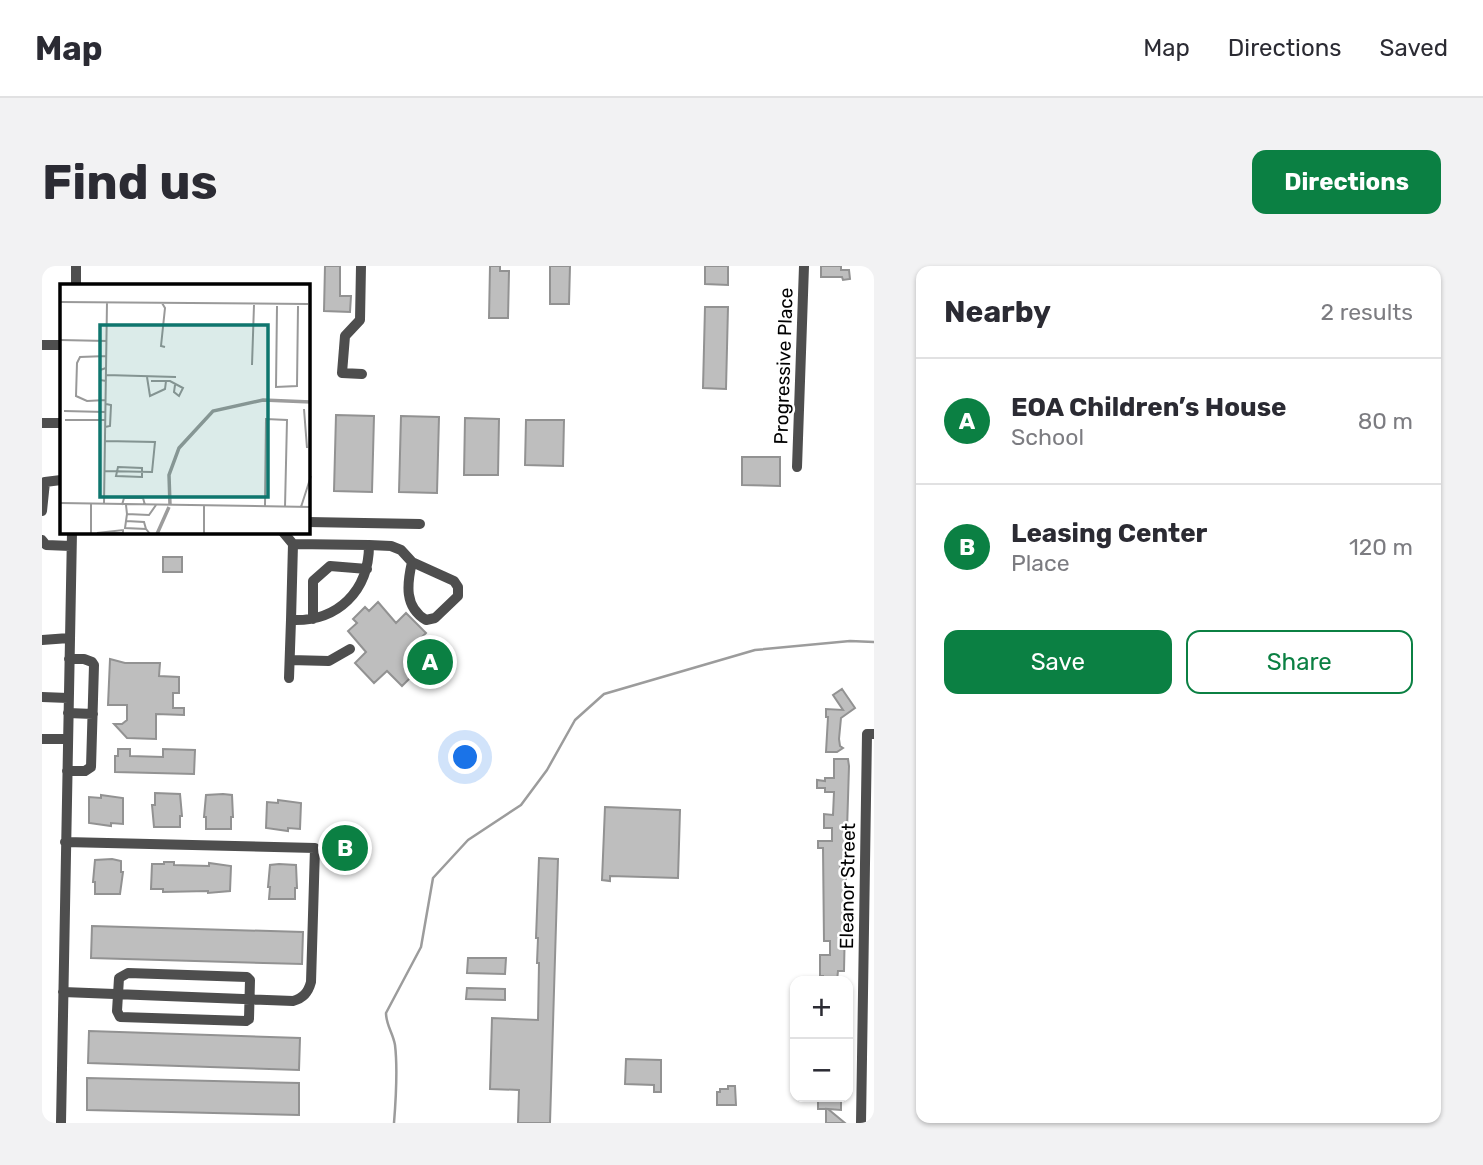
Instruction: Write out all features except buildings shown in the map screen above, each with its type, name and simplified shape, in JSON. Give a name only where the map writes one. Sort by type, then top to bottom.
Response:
[{"type":"street","points":[[76,266],[76,284]]},
{"type":"street","points":[[361,266],[359,320],[345,336],[342,373],[362,374]]},
{"type":"street","name":"Progressive Place","points":[[797,467],[804,266]]},
{"type":"street","points":[[42,345],[60,345]]},
{"type":"street","points":[[42,423],[60,423]]},
{"type":"street","points":[[42,511],[45,482],[60,480]]},
{"type":"street","points":[[310,522],[420,524]]},
{"type":"street","points":[[61,1123],[72,534]]},
{"type":"street","points":[[285,534],[293,544],[289,678]]},
{"type":"street","points":[[42,540],[46,545],[71,546]]},
{"type":"street","points":[[293,544],[391,545],[401,550],[412,562],[454,581],[458,587],[457,596],[435,618],[426,620],[408,601],[412,562]]},
{"type":"street","points":[[292,620],[313,620],[341,607],[358,588],[367,569],[369,545]]},
{"type":"street","points":[[313,620],[313,581],[330,566],[367,569]]},
{"type":"street","points":[[42,640],[69,638]]},
{"type":"street","points":[[290,660],[329,661],[350,649]]},
{"type":"street","points":[[66,771],[85,771],[91,767],[93,714],[94,665],[84,659],[69,659]]},
{"type":"street","points":[[42,697],[68,698]]},
{"type":"street","points":[[68,713],[93,714]]},
{"type":"street","name":"Eleanor Street","points":[[861,1123],[871,734]]},
{"type":"street","points":[[42,739],[67,739]]},
{"type":"street","points":[[63,992],[293,1001],[300,998],[309,989],[315,848],[65,842]]},
{"type":"street","points":[[128,973],[247,977],[250,980],[249,1019],[120,1017],[117,1011],[118,995],[119,978],[128,973]]},
{"type":"waterway","points":[[394,1123],[396,1055],[386,1013],[421,947],[433,878],[468,840],[521,805],[547,770],[575,720],[604,694],[755,650],[850,641],[874,642]]},
{"type":"place","name":"EOA Children’s House","points":[[430,662]]},
{"type":"place","name":"Leasing Center","points":[[345,848]]}]
